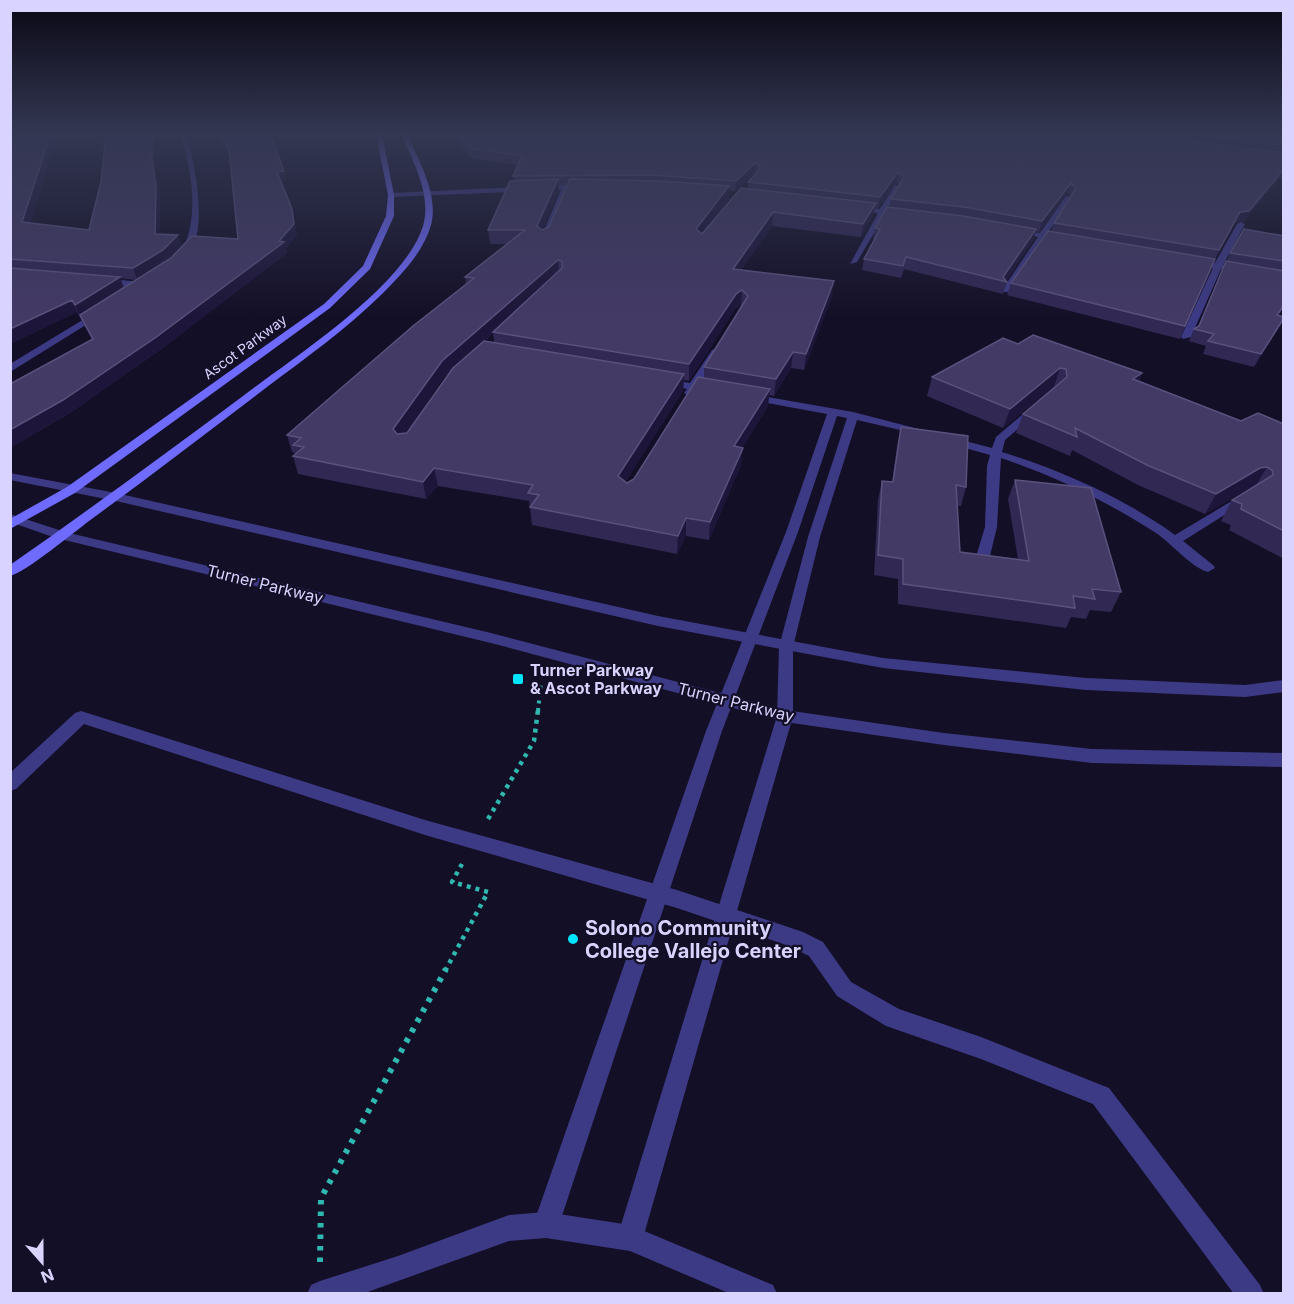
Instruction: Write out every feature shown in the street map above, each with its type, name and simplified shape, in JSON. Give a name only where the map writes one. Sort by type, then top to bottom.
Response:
[{"type":"main road","name":"Ascot Parkway","points":[[13,521],[71,490],[327,306],[367,267],[390,216],[391,195]]},
{"type":"main road","points":[[10,572],[116,497],[321,341],[376,293],[409,260],[427,227],[430,201],[428,195]]},
{"type":"street","points":[[179,257],[188,250],[194,238],[196,223],[194,195]]},
{"type":"street","points":[[544,240],[563,195]]},
{"type":"street","points":[[853,262],[892,195]]},
{"type":"street","points":[[1006,290],[1068,196]]},
{"type":"street","points":[[849,207],[916,216]]},
{"type":"street","points":[[1186,337],[1218,266],[1241,224]]},
{"type":"street","points":[[1008,230],[1078,241]]},
{"type":"street","points":[[1183,260],[1284,279]]},
{"type":"street","points":[[93,280],[144,283],[131,291]]},
{"type":"street","points":[[10,369],[103,310]]},
{"type":"street","points":[[680,408],[723,338]]},
{"type":"street","points":[[658,381],[853,416],[928,432],[996,452],[1046,471],[1108,500],[1175,542],[1208,568]]},
{"type":"street","points":[[982,560],[991,527],[996,452],[1000,439],[1047,399]]},
{"type":"street","points":[[546,1225],[725,701],[785,549],[833,412]]},
{"type":"street","points":[[630,1238],[727,916],[784,716],[786,647],[809,554],[853,416]]},
{"type":"street","points":[[10,476],[71,490],[116,497],[750,640],[883,663],[1086,684],[1245,691],[1284,686]]},
{"type":"street","points":[[1175,542],[1254,493]]},
{"type":"street","points":[[798,513],[820,517]]},
{"type":"street","name":"Turner Parkway","points":[[13,521],[61,535],[491,638],[784,716],[944,739],[1092,756],[1284,760]]},
{"type":"street","points":[[785,549],[809,554]]},
{"type":"street","points":[[10,784],[81,717],[474,843],[552,866],[612,879],[660,896],[774,930],[816,949],[844,989],[894,1018],[981,1048],[1101,1096],[1251,1293]]},
{"type":"street","points":[[320,1282],[398,1269],[509,1228],[546,1225],[630,1238],[764,1293]]},
{"type":"path","points":[[320,1282],[321,1198],[488,891],[452,882],[534,741],[541,682]]},
{"type":"building","points":[[10,195],[31,195],[22,222],[89,230],[98,195],[156,195],[155,234],[178,235],[163,250],[133,268],[10,259]]},
{"type":"building","points":[[234,195],[286,195],[292,209],[294,224],[279,241],[284,242],[155,338],[63,400],[10,430],[10,384],[93,339],[80,315],[171,258],[192,236],[238,239]]},
{"type":"building","points":[[504,195],[551,195],[537,226],[542,230],[549,227],[563,195],[722,195],[696,229],[702,234],[735,195],[803,195],[876,203],[863,224],[773,212],[733,269],[834,281],[806,354],[793,352],[776,379],[704,367],[748,296],[742,290],[736,294],[689,364],[493,332],[562,268],[562,261],[558,260],[442,361],[393,429],[397,434],[407,433],[453,368],[484,341],[684,374],[618,476],[627,483],[634,479],[698,377],[770,389],[734,446],[743,448],[710,522],[686,518],[678,536],[530,507],[539,495],[528,493],[533,485],[434,468],[423,482],[293,456],[304,447],[293,445],[301,438],[287,435],[413,326],[474,278],[465,277],[525,230],[488,230]]},
{"type":"building","points":[[893,195],[1062,195],[1042,221],[964,207],[891,199]]},
{"type":"building","points":[[1072,195],[1262,195],[1249,211],[1240,212],[1219,250],[1054,223]]},
{"type":"building","points":[[887,207],[963,216],[1036,229],[1003,277],[1007,282],[906,257],[903,266],[864,259],[880,229],[875,228]]},
{"type":"building","points":[[1244,229],[1284,236],[1284,261],[1230,253]]},
{"type":"building","points":[[1048,231],[1215,259],[1185,326],[1011,283]]},
{"type":"building","points":[[1226,261],[1284,271],[1284,305],[1277,315],[1284,318],[1261,354],[1208,341],[1214,334],[1194,329],[1199,326]]},
{"type":"building","points":[[10,268],[120,277],[75,305],[72,300],[10,329]]},
{"type":"building","points":[[1033,335],[1142,373],[1133,379],[1241,421],[1258,413],[1284,424],[1284,531],[1241,509],[1242,504],[1232,500],[1273,475],[1273,471],[1267,467],[1260,468],[1216,494],[1147,465],[1075,428],[1077,437],[1023,414],[1067,377],[1066,369],[1060,368],[1010,409],[932,377],[1003,338],[1018,344]]},
{"type":"building","points":[[901,427],[968,436],[966,487],[956,485],[960,552],[1029,561],[1015,480],[1091,488],[1121,592],[1092,589],[1095,599],[1073,596],[1075,608],[903,584],[903,559],[878,555],[882,481],[893,482]]},
{"type":"place","name":"Turner Parkway & Ascot Parkway","points":[[518,679]]},
{"type":"place","name":"Solono Community College Vallejo Center","points":[[573,939]]}]
